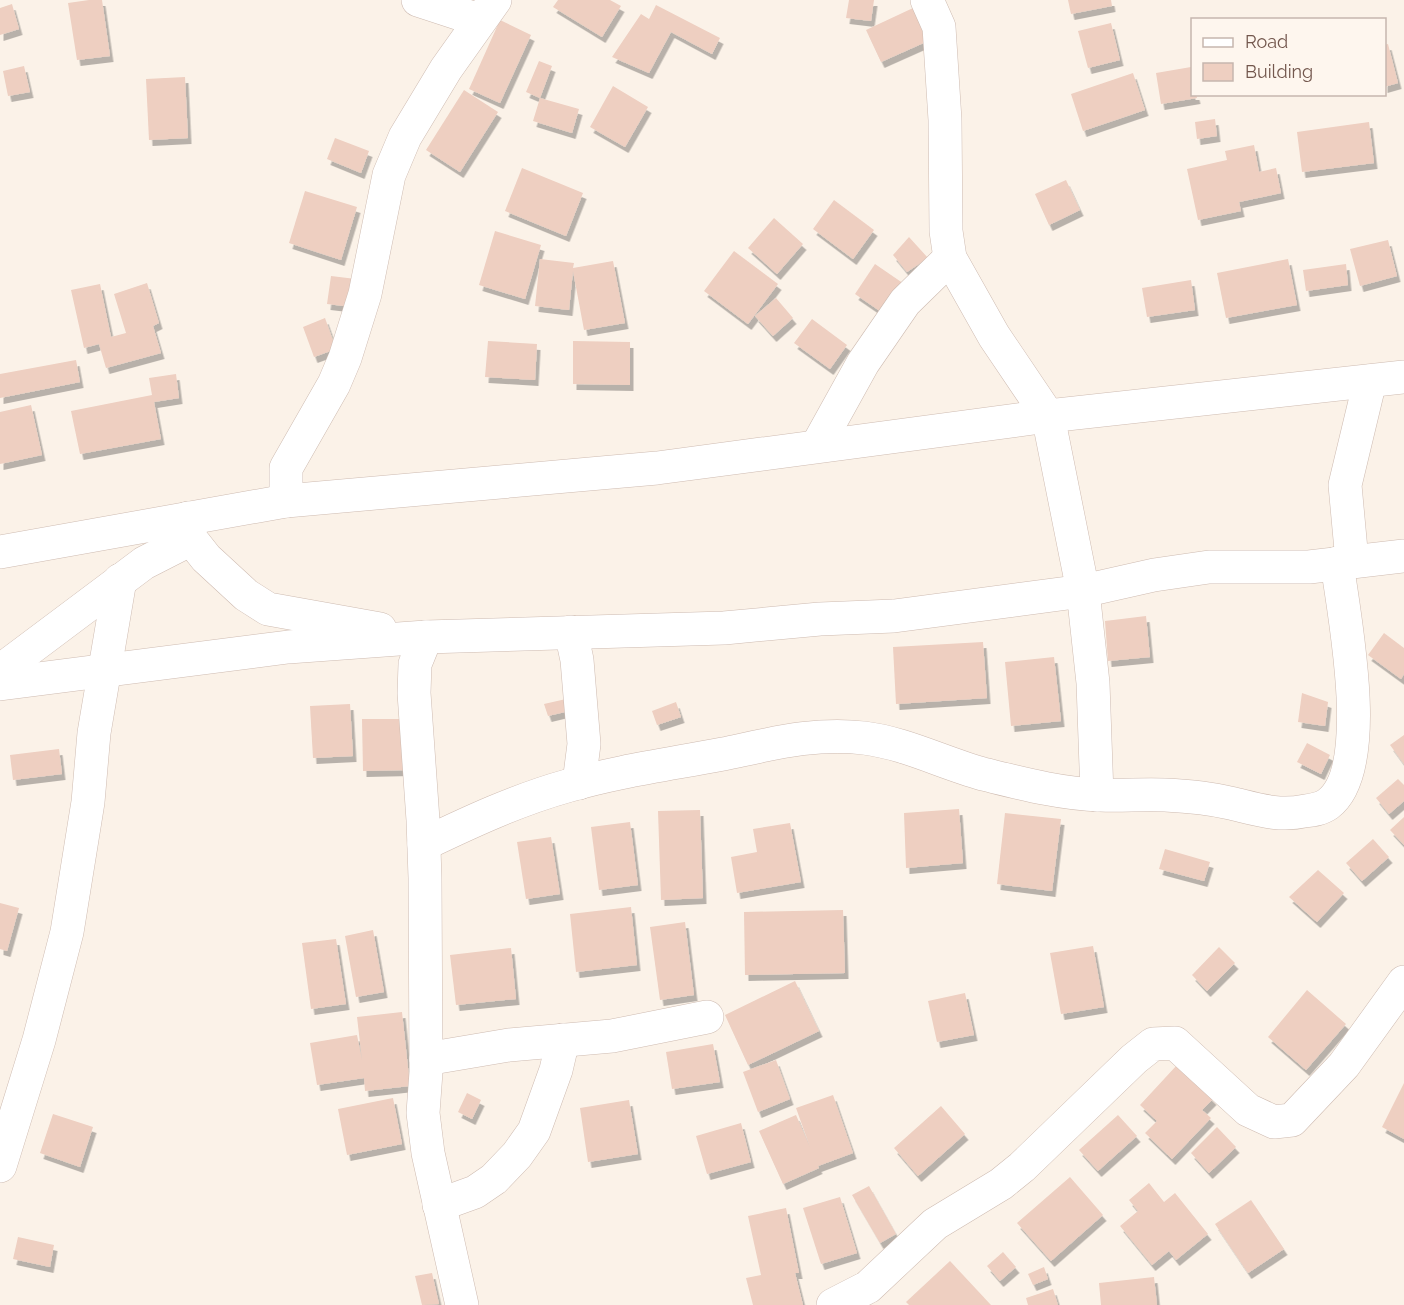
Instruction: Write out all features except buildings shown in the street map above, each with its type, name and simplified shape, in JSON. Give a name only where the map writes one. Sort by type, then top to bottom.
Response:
[{"type":"street","points":[[286,501],[286,468],[334,384],[345,358],[365,294],[393,166],[405,137],[446,69],[487,10],[418,0]]},
{"type":"street","points":[[927,0],[939,27],[945,120],[946,231],[950,258],[994,336],[1048,416],[1083,591],[1093,683],[1097,795]]},
{"type":"street","points":[[817,447],[863,363],[905,302],[950,258]]},
{"type":"street","points":[[0,552],[189,529],[286,501],[657,468],[1048,416],[1404,378]]},
{"type":"street","points":[[424,844],[514,804],[579,783],[780,741],[836,736],[867,738],[911,750],[950,765],[986,774],[1097,795],[1164,795],[1203,798],[1276,814],[1313,810],[1329,803],[1342,788],[1353,743],[1353,703],[1344,562],[1345,485],[1370,381]]},
{"type":"street","points":[[0,671],[189,529]]},
{"type":"street","points":[[189,529],[206,558],[246,596],[268,609],[426,637]]},
{"type":"street","points":[[0,684],[288,647],[426,637],[724,628],[820,619],[894,616],[1083,591],[1154,575],[1209,567],[1309,567],[1404,556]]},
{"type":"street","points":[[0,1166],[39,1040],[67,932],[88,802],[94,733],[120,580]]},
{"type":"street","points":[[571,632],[577,660],[584,744],[579,783]]},
{"type":"street","points":[[426,637],[414,664],[424,844],[426,1059],[423,1113],[428,1153],[462,1305]]},
{"type":"street","points":[[833,1305],[867,1287],[935,1224],[1002,1184],[1134,1059],[1153,1044],[1174,1043],[1248,1110],[1274,1122],[1292,1120],[1344,1065],[1404,982]]},
{"type":"street","points":[[426,1059],[490,1048],[612,1036],[666,1023],[707,1017]]},
{"type":"street","points":[[439,1205],[475,1192],[494,1179],[517,1155],[534,1131],[556,1070],[563,1040]]}]
